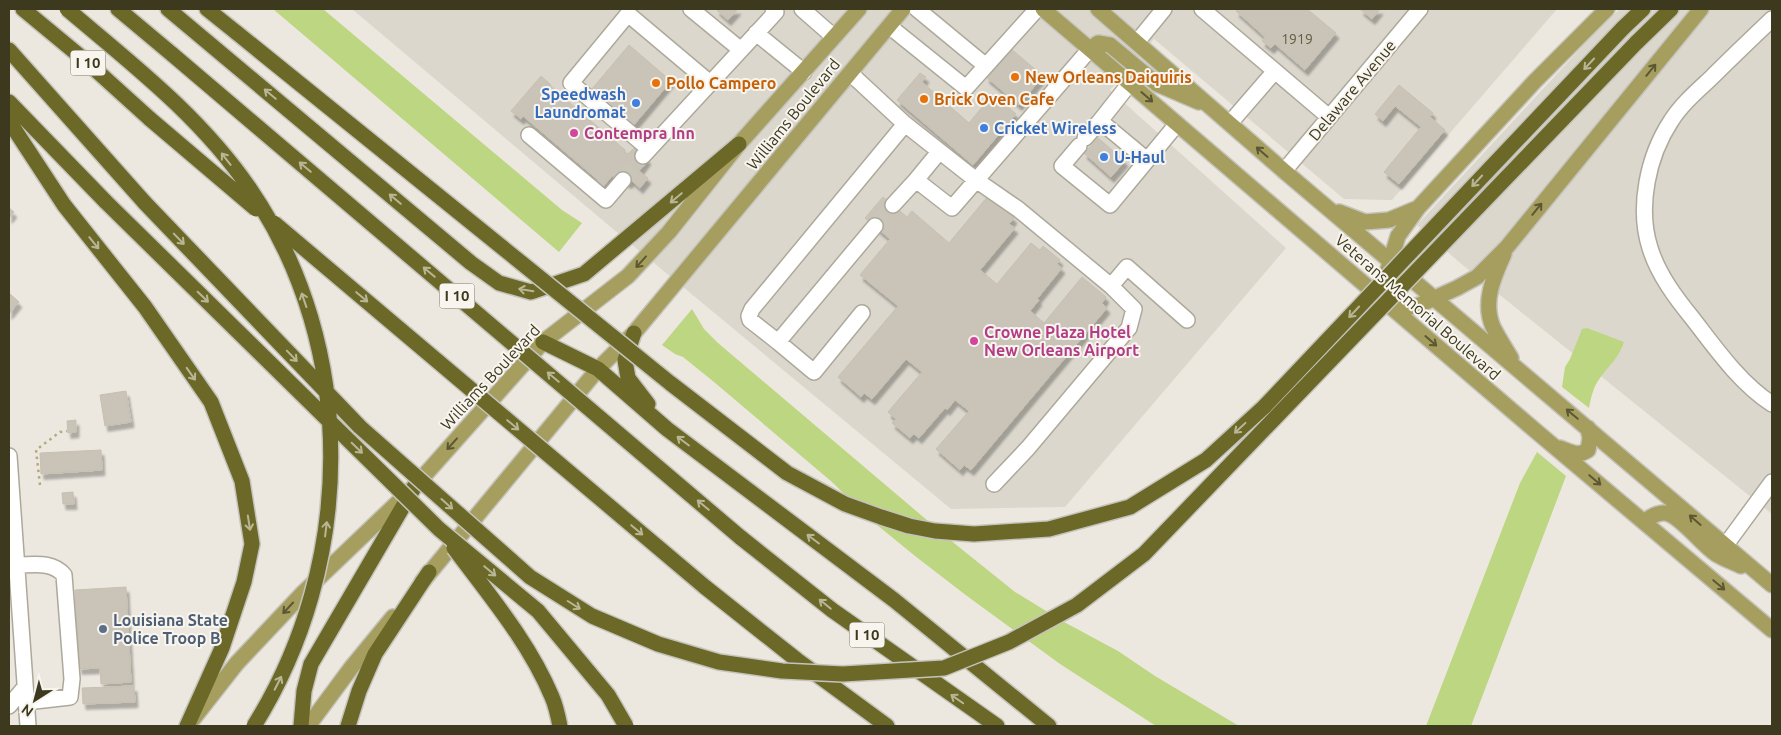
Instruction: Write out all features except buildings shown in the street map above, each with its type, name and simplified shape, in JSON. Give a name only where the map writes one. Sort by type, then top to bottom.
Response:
[{"type":"highway","name":"I 10","points":[[23,9],[87,62],[150,119],[705,588],[887,726]]},
{"type":"highway","points":[[67,9],[163,90],[210,138],[244,181],[276,234],[298,283],[312,322],[321,357],[330,422],[330,489],[323,549],[305,620],[285,669],[254,726]]},
{"type":"highway","name":"I 10","points":[[118,9],[740,537],[832,610],[997,726]]},
{"type":"highway","points":[[168,9],[471,263],[499,283],[531,292],[584,274],[739,144]]},
{"type":"highway","points":[[207,9],[670,383],[788,473],[845,504],[881,517],[909,526],[935,531],[974,534],[1049,529],[1130,507],[1206,460],[1264,407],[1643,9]]},
{"type":"highway","points":[[9,50],[146,204],[360,427],[530,577],[592,616],[658,644],[719,662],[782,671],[843,674],[944,668],[1010,642],[1077,605],[1144,554],[1636,43],[1671,9]]},
{"type":"highway","points":[[9,102],[106,202],[440,529],[538,611],[608,695],[626,726]]},
{"type":"highway","points":[[9,121],[64,205],[145,307],[211,402],[242,481],[252,544],[244,582],[222,648],[187,726]]},
{"type":"highway","points":[[634,333],[625,360],[628,378],[667,429]]},
{"type":"highway","points":[[542,342],[598,369],[667,429],[894,600],[1049,726]]},
{"type":"highway","points":[[302,726],[304,692],[311,664],[415,486]]},
{"type":"highway","points":[[440,529],[534,660],[552,698],[560,726]]},
{"type":"highway","points":[[348,726],[359,691],[375,654],[430,572]]},
{"type":"main road","name":"Williams Boulevard","points":[[187,726],[237,663],[270,627],[415,486],[542,342],[628,276],[669,232],[739,144],[859,9]]},
{"type":"main road","name":"Williams Boulevard","points":[[308,726],[351,668],[598,369],[634,333],[903,9]]},
{"type":"main road","name":"Veterans Memorial Boulevard","points":[[1043,9],[1772,630]]},
{"type":"main road","name":"Veterans Memorial Boulevard","points":[[1098,9],[1284,171],[1772,586]]},
{"type":"main road","points":[[1382,299],[1389,260],[1398,236],[1418,208],[1535,81],[1607,9]]},
{"type":"main road","points":[[1394,309],[1417,306],[1477,277],[1506,247],[1701,9]]},
{"type":"main road","points":[[1090,49],[1098,43],[1110,45],[1157,84],[1212,108]]},
{"type":"main road","points":[[1326,206],[1365,222],[1389,220],[1418,208]]},
{"type":"main road","points":[[1506,247],[1492,282],[1489,300],[1492,325],[1517,368]]},
{"type":"main road","points":[[1552,444],[1577,454],[1583,454],[1588,450],[1590,443],[1588,428]]},
{"type":"main road","points":[[1644,522],[1654,515],[1669,514],[1716,554],[1760,575]]},
{"type":"street","points":[[691,9],[741,50]]},
{"type":"street","points":[[802,9],[834,37]]},
{"type":"street","points":[[917,9],[986,66]]},
{"type":"street","points":[[889,26],[966,88],[1037,9]]},
{"type":"street","points":[[1137,42],[1164,9]]},
{"type":"street","points":[[1202,9],[1329,117]]},
{"type":"street","name":"Delaware Avenue","points":[[1284,171],[1420,9]]},
{"type":"street","points":[[710,83],[628,14],[571,83],[646,152],[741,50],[776,10]]},
{"type":"street","points":[[1772,19],[1688,101],[1671,121],[1650,163],[1645,194],[1645,222],[1650,248],[1661,275],[1679,302],[1739,376],[1772,404]]},
{"type":"street","points":[[756,33],[804,72]]},
{"type":"street","points":[[916,180],[952,208],[1090,49]]},
{"type":"street","points":[[1230,123],[1275,71]]},
{"type":"street","points":[[850,73],[905,124],[976,180],[1018,209],[1111,286],[1134,309],[1129,328],[1028,448],[994,484]]},
{"type":"street","points":[[1130,83],[1062,166],[1110,205],[1177,124]]},
{"type":"street","points":[[1100,121],[1147,160]]},
{"type":"street","points":[[862,313],[814,372],[750,320],[749,316],[752,309],[905,124]]},
{"type":"street","points":[[529,135],[606,200],[623,180]]},
{"type":"street","points":[[893,205],[939,152]]},
{"type":"street","points":[[778,342],[875,226]]},
{"type":"street","points":[[1111,286],[1127,267],[1187,320]]},
{"type":"street","points":[[9,456],[28,726]]},
{"type":"street","points":[[1725,546],[1772,482]]},
{"type":"street","points":[[9,706],[26,694],[70,697],[72,679],[64,575],[53,566],[17,565]]},
{"type":"path","points":[[40,485],[36,450],[60,432],[68,431]]},
{"type":"shaded area","points":[[273,9],[323,9],[562,210],[582,223],[559,252]]},
{"type":"shaded area","points":[[352,9],[1557,9],[1392,200],[1344,199],[1154,39],[1110,90],[1286,248],[1065,507],[951,509],[607,224]]},
{"type":"shaded area","points":[[1620,9],[1772,9],[1772,514],[1459,262],[1417,225],[1593,35]]},
{"type":"shaded area","points":[[692,309],[704,329],[718,343],[954,543],[1015,592],[1064,622],[1118,651],[1155,676],[1239,726],[1156,726],[1060,664],[967,596],[871,520],[832,482],[714,382],[683,357],[662,345]]},
{"type":"shaded area","points":[[1587,328],[1624,342],[1617,357],[1603,373],[1596,385],[1589,408],[1562,387],[1565,367],[1582,329]]},
{"type":"shaded area","points":[[1537,452],[1566,476],[1471,726],[1426,726],[1520,483]]},
{"type":"tunnel","points":[[623,180],[643,156]]},
{"type":"tunnel","points":[[875,226],[893,205]]},
{"type":"place","name":"New Orleans Daiquiris","points":[[1015,77]]},
{"type":"place","name":"Pollo Campero","points":[[656,83]]},
{"type":"place","name":"Brick Oven Cafe","points":[[924,99]]},
{"type":"place","name":"Speedwash Laundromat","points":[[636,103]]},
{"type":"place","name":"Cricket Wireless","points":[[984,128]]},
{"type":"place","name":"Contempra Inn","points":[[574,133]]},
{"type":"place","name":"U-Haul","points":[[1104,157]]},
{"type":"place","name":"Crowne Plaza Hotel New Orleans Airport","points":[[974,341]]},
{"type":"place","name":"Louisiana State Police Troop B","points":[[103,629]]}]
